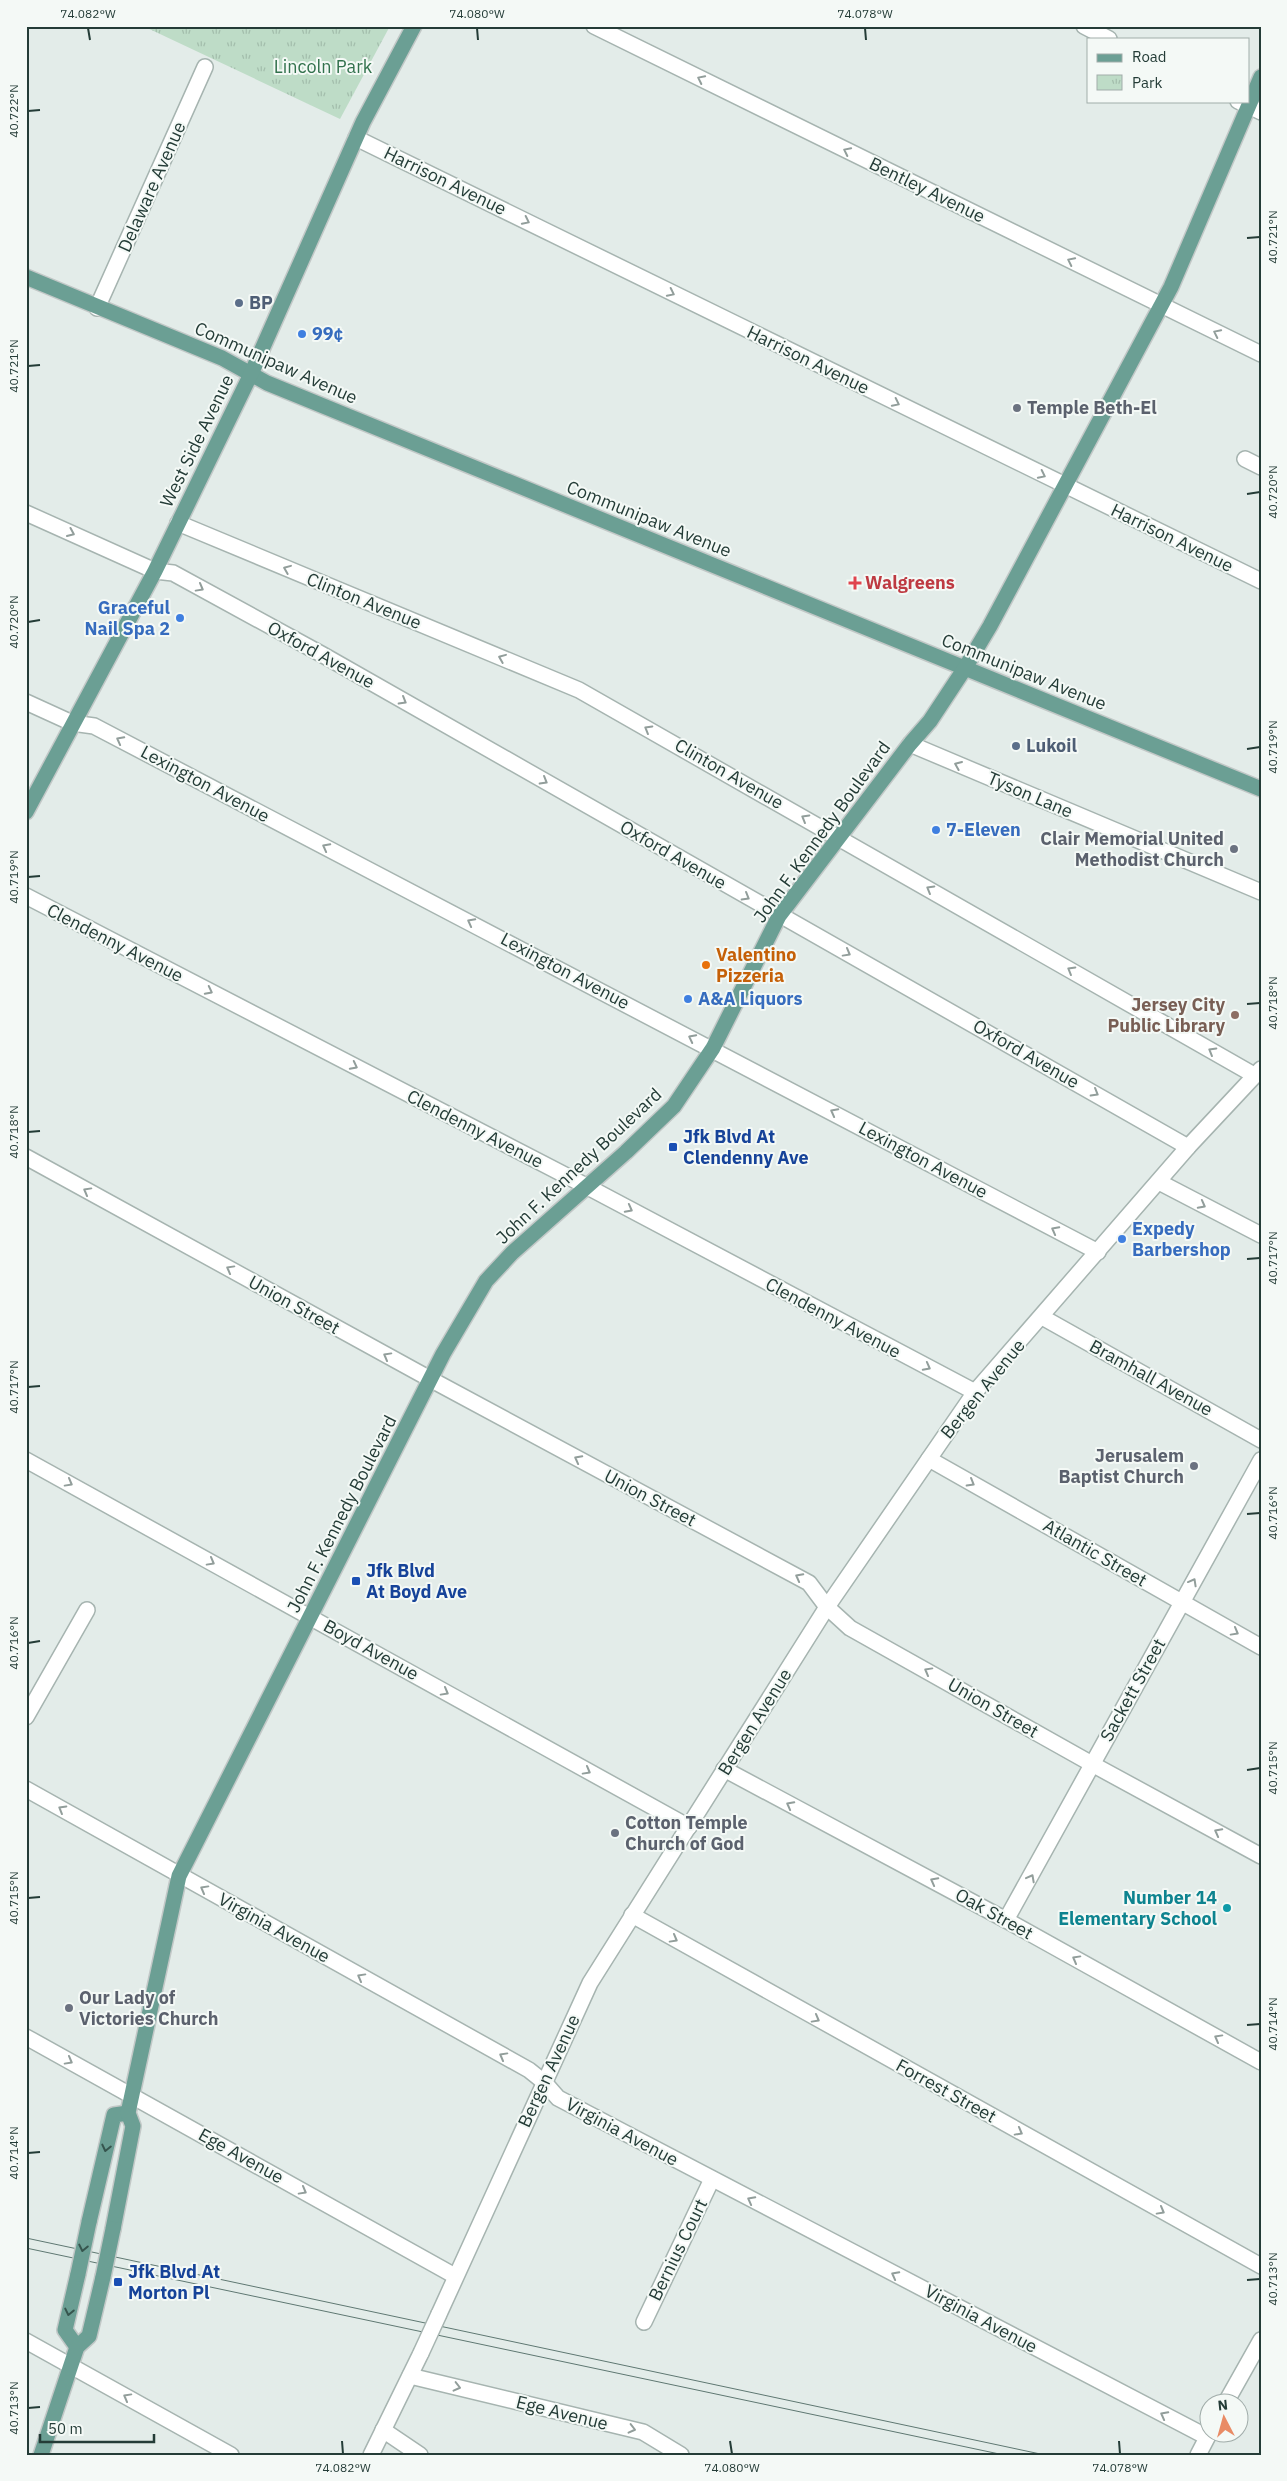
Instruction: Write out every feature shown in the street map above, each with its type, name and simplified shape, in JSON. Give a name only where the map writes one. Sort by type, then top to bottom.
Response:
[{"type":"main road","name":"West Side Avenue","points":[[26,812],[155,571],[251,374],[356,138],[414,26]]},
{"type":"main road","name":"John F. Kennedy Boulevard","points":[[41,2455],[76,2347],[89,2336],[103,2277],[133,2126],[128,2113],[131,2096],[179,1876],[430,1379],[486,1281],[512,1253],[626,1152],[674,1106],[713,1048],[779,916],[910,744],[926,727],[965,668],[1003,602],[1162,305],[1261,77]]},
{"type":"main road","name":"Communipaw Avenue","points":[[26,277],[97,308],[222,358],[267,383],[1261,789]]},
{"type":"main road","points":[[76,2347],[66,2330],[88,2222],[114,2115],[128,2113]]},
{"type":"street","name":"Bentley Avenue","points":[[594,26],[1261,354]]},
{"type":"street","points":[[1084,26],[1107,38]]},
{"type":"street","name":"Delaware Avenue","points":[[97,308],[206,67]]},
{"type":"street","name":"Harrison Avenue","points":[[356,138],[1261,581]]},
{"type":"street","points":[[1245,460],[1261,467]]},
{"type":"street","name":"Oxford Avenue","points":[[26,513],[155,571],[172,573],[323,655],[1188,1147]]},
{"type":"street","name":"Clinton Avenue","points":[[178,523],[579,690],[1258,1072]]},
{"type":"street","name":"Lexington Avenue","points":[[26,702],[72,723],[94,726],[713,1048],[1098,1252]]},
{"type":"street","name":"Tyson Lane","points":[[910,744],[1261,892]]},
{"type":"street","name":"Clendenny Avenue","points":[[26,896],[586,1186],[975,1392]]},
{"type":"street","name":"Bergen Avenue","points":[[371,2455],[421,2353],[590,1984],[827,1607],[975,1392],[1188,1147],[1258,1072]]},
{"type":"street","name":"Union Street","points":[[26,1157],[430,1379],[809,1583],[827,1607],[850,1628],[1092,1764],[1261,1856]]},
{"type":"street","points":[[1159,1182],[1261,1236]]},
{"type":"street","name":"Bramhall Avenue","points":[[1042,1317],[1261,1440]]},
{"type":"street","name":"Atlantic Street","points":[[929,1459],[1261,1647]]},
{"type":"street","name":"Boyd Avenue","points":[[26,1460],[689,1827]]},
{"type":"street","name":"Sackett Street","points":[[1006,1920],[1261,1460]]},
{"type":"street","points":[[26,1718],[86,1610]]},
{"type":"street","name":"Oak Street","points":[[724,1770],[1006,1920],[1261,2062]]},
{"type":"street","name":"Virginia Avenue","points":[[26,1788],[179,1876],[529,2070],[544,2082],[558,2098],[1200,2431]]},
{"type":"street","name":"Forrest Street","points":[[632,1915],[1261,2266]]},
{"type":"street","name":"Ege Avenue","points":[[26,2037],[455,2276]]},
{"type":"street","name":"Bernius Court","points":[[644,2322],[712,2179]]},
{"type":"street","points":[[1231,2394],[1261,2340]]},
{"type":"street","points":[[26,2341],[231,2455]]},
{"type":"street","name":"Ege Avenue","points":[[410,2376],[643,2432],[681,2455]]},
{"type":"street","points":[[383,2430],[420,2455]]},
{"type":"green space","name":"Lincoln Park","points":[[143,26],[390,26],[340,119]]},
{"type":"tram line","points":[[26,2238],[1045,2455]]},
{"type":"tram line","points":[[26,2248],[1004,2455]]},
{"type":"place","name":"BP","points":[[239,303]]},
{"type":"place","name":"99¢","points":[[302,334]]},
{"type":"place","name":"Temple Beth-El","points":[[1017,408]]},
{"type":"place","name":"Walgreens","points":[[855,583]]},
{"type":"place","name":"Graceful Nail Spa 2","points":[[180,618]]},
{"type":"place","name":"Lukoil","points":[[1016,746]]},
{"type":"place","name":"7-Eleven","points":[[936,830]]},
{"type":"place","name":"Clair Memorial United Methodist Church","points":[[1234,849]]},
{"type":"place","name":"Valentino Pizzeria","points":[[706,965]]},
{"type":"place","name":"A&A Liquors","points":[[688,999]]},
{"type":"place","name":"Jersey City Public Library","points":[[1235,1015]]},
{"type":"place","name":"Jfk Blvd At Clendenny Ave","points":[[673,1147]]},
{"type":"place","name":"Expedy Barbershop","points":[[1122,1239]]},
{"type":"place","name":"Jerusalem Baptist Church","points":[[1194,1466]]},
{"type":"place","name":"Jfk Blvd At Boyd Ave","points":[[356,1581]]},
{"type":"place","name":"Cotton Temple Church of God","points":[[615,1833]]},
{"type":"place","name":"Number 14 Elementary School","points":[[1227,1908]]},
{"type":"place","name":"Our Lady of Victories Church","points":[[69,2008]]},
{"type":"place","name":"Jfk Blvd At Morton Pl","points":[[118,2282]]}]
